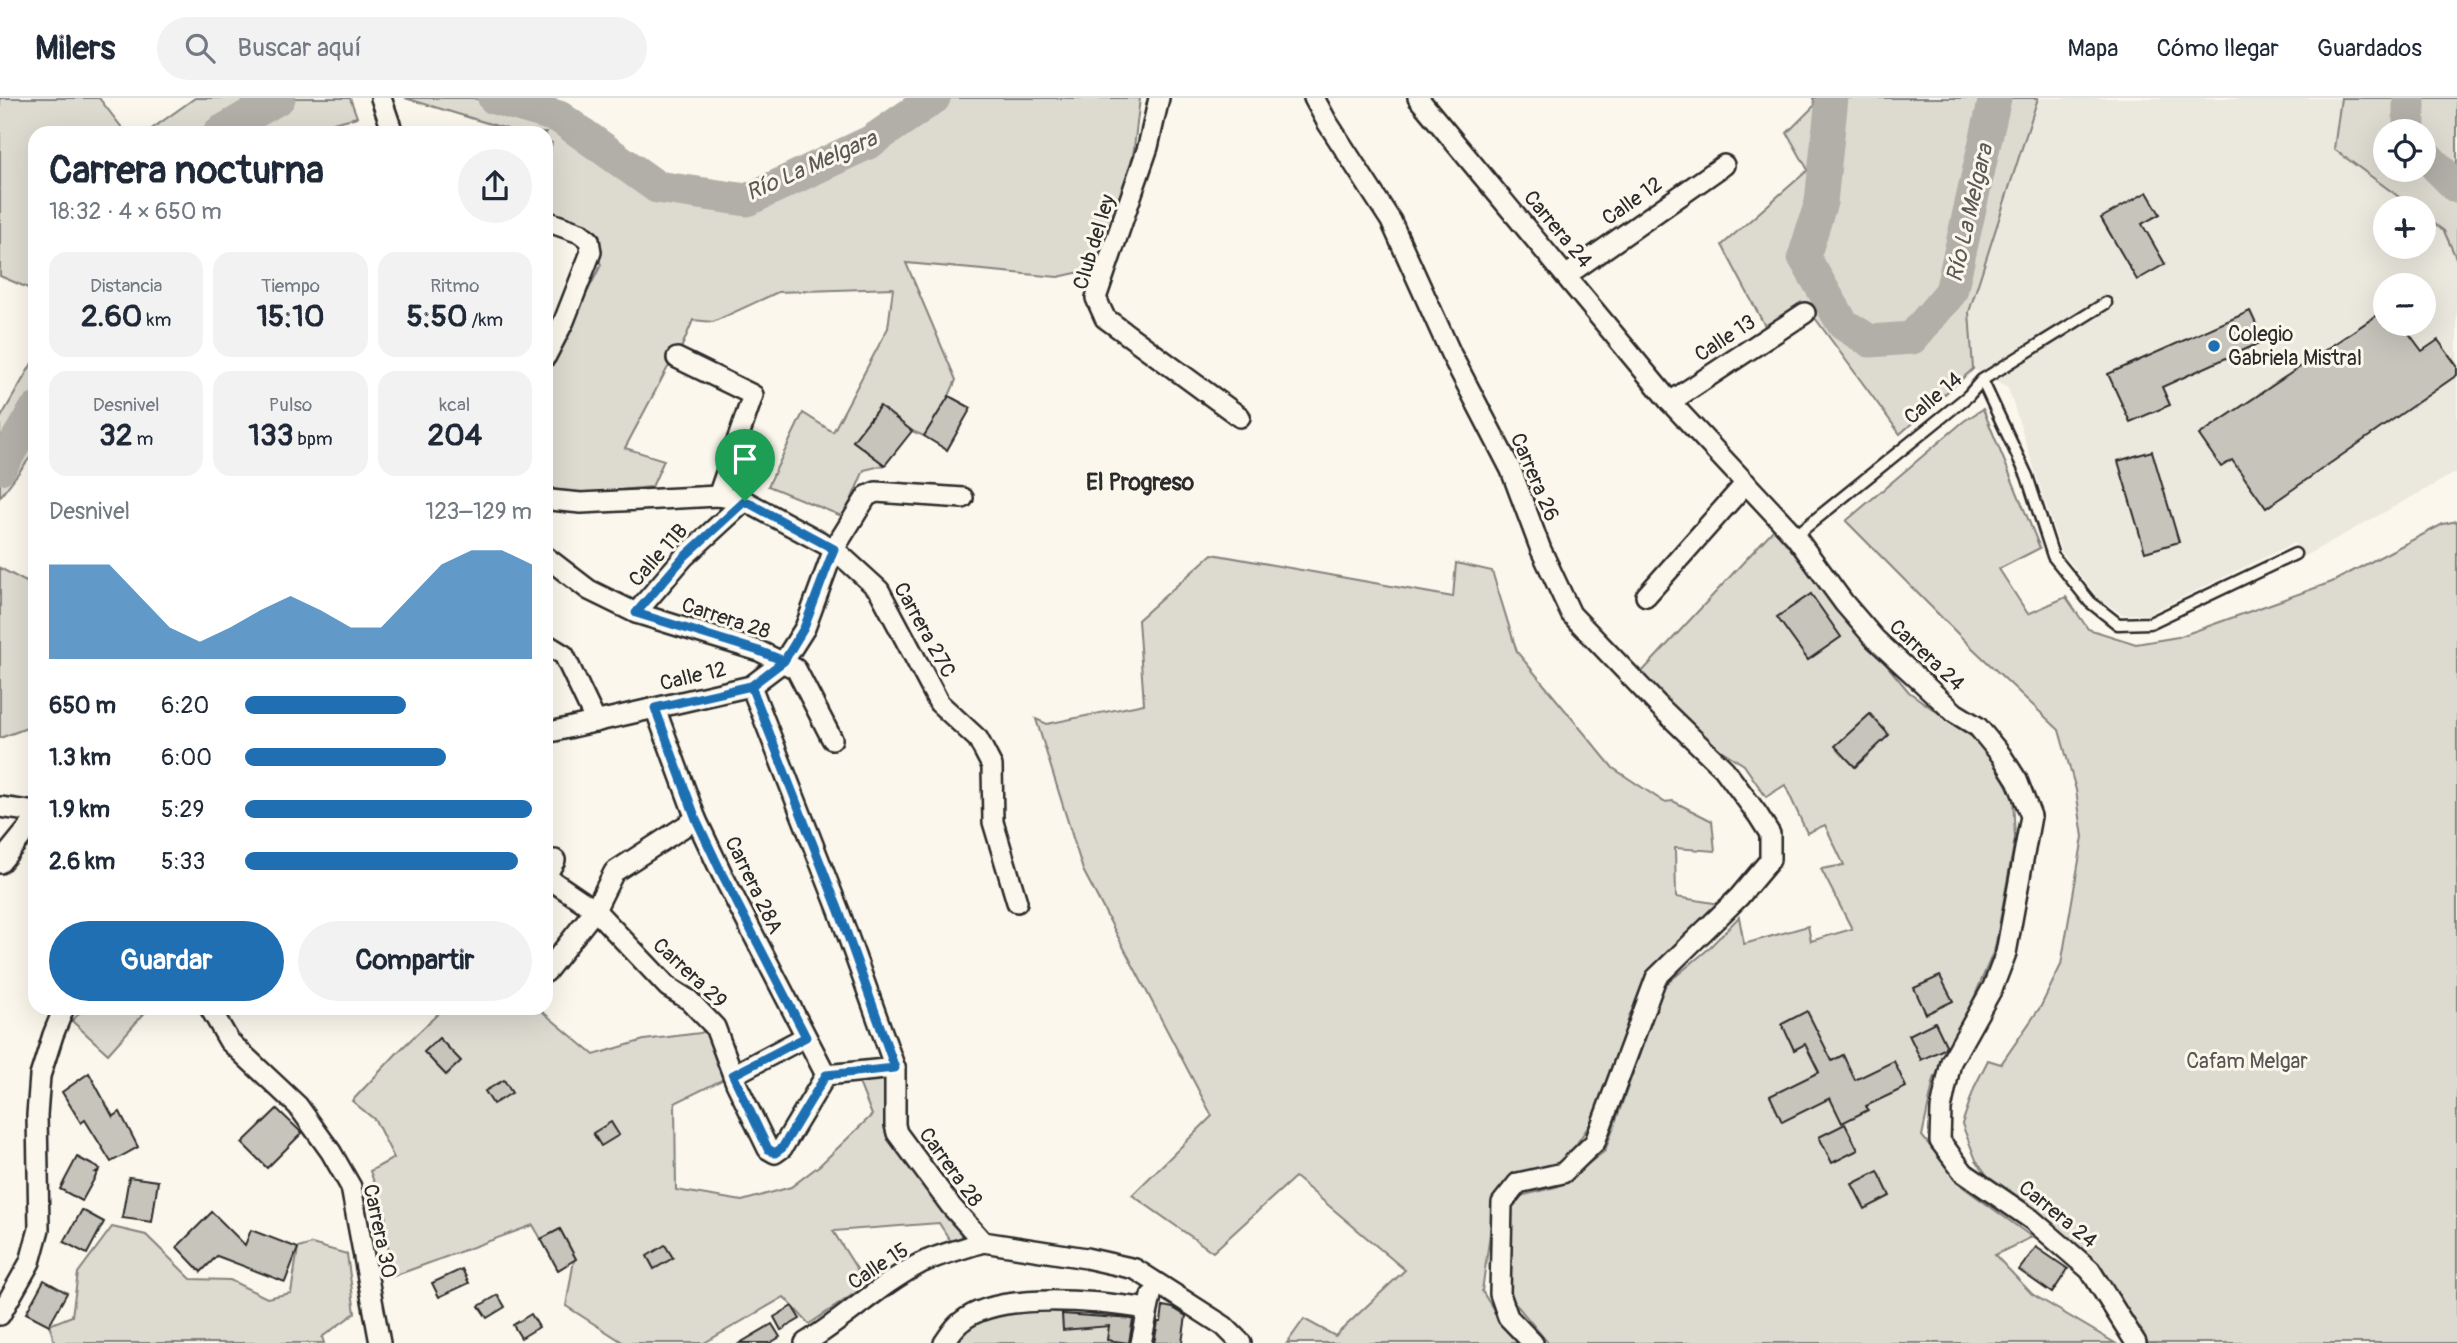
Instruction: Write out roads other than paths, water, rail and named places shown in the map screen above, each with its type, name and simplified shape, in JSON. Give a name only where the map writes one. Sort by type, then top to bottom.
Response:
[{"type":"street","points":[[381,98],[391,126]]},
{"type":"street","name":"Club del ley","points":[[1159,98],[1148,147],[1096,298],[1105,318],[1240,417]]},
{"type":"street","name":"Carrera 26","points":[[1314,98],[1326,122],[1391,221],[1451,354],[1511,470],[1541,550],[1571,614],[1724,769],[1770,834],[1770,860],[1739,897],[1656,978],[1595,1142],[1563,1173],[1518,1183],[1502,1203],[1500,1294],[1508,1317],[1533,1343]]},
{"type":"street","name":"Carrera 24","points":[[1418,98],[1670,402],[1795,536],[1837,594],[1875,639],[1955,713],[1978,727],[2017,780],[2031,816],[2006,953],[1993,987],[1951,1062],[1941,1109],[1940,1141],[1964,1173],[2031,1219],[2090,1270],[2136,1343]]},
{"type":"street","name":"Calle 12","points":[[1567,275],[1724,165]]},
{"type":"street","points":[[553,223],[580,233],[589,240],[591,252],[555,318]]},
{"type":"street","name":"Calle 13","points":[[1670,402],[1805,313]]},
{"type":"street","points":[[677,358],[753,395],[718,496]]},
{"type":"street","points":[[1646,596],[1746,483]]},
{"type":"street","name":"Calle 12","points":[[553,731],[751,686],[784,661],[804,628],[834,549],[867,496],[876,492],[963,498]]},
{"type":"street","name":"Carrera 27C","points":[[553,500],[581,503],[718,496],[745,501],[834,549],[879,590],[939,703],[978,739],[992,766],[993,822],[1017,902]]},
{"type":"street","name":"Calle 11B","points":[[636,613],[684,557],[745,501]]},
{"type":"street","name":"Carrera 28","points":[[553,562],[589,590],[636,613],[784,661]]},
{"type":"street","points":[[553,649],[564,656],[596,722]]},
{"type":"street","points":[[784,661],[796,668],[832,739]]},
{"type":"street","name":"Carrera 28","points":[[751,686],[839,911],[895,1068],[897,1133],[951,1206],[983,1242]]},
{"type":"street","name":"Carrera 28A","points":[[655,708],[696,819],[826,1075]]},
{"type":"street","points":[[0,807],[28,811]]},
{"type":"street","points":[[553,963],[596,910],[614,872],[696,819]]},
{"type":"street","points":[[0,863],[28,829]]},
{"type":"street","name":"Carrera 29","points":[[553,864],[555,860]]},
{"type":"street","name":"Carrera 29","points":[[553,880],[596,910],[668,987],[689,1000],[715,1027],[733,1075],[768,1149],[775,1153],[782,1148],[826,1075]]},
{"type":"street","points":[[0,1315],[30,1262],[39,1229],[37,1115],[40,1076],[62,1015]]},
{"type":"street","name":"Carrera 30","points":[[214,1015],[229,1041],[298,1106],[331,1152],[351,1187],[380,1343]]},
{"type":"street","points":[[733,1075],[806,1037]]},
{"type":"street","points":[[826,1075],[895,1068]]},
{"type":"street","points":[[983,1242],[1086,1258],[1135,1269],[1224,1326],[1241,1343]]},
{"type":"street","name":"Calle 15","points":[[805,1343],[888,1283],[923,1262],[983,1242]]},
{"type":"street","points":[[1141,1343],[1155,1282]]},
{"type":"street","points":[[944,1343],[961,1321],[986,1310],[1014,1303],[1097,1301],[1147,1309]]},
{"type":"lane","name":"Calle 14","points":[[1795,536],[1968,396],[1983,380],[2106,303]]},
{"type":"lane","points":[[1983,380],[2027,475],[2053,556],[2090,602],[2118,624],[2150,622],[2295,554]]},
{"type":"waterway","name":"Río La Melgara","points":[[231,126],[279,98]]},
{"type":"waterway","name":"Río La Melgara","points":[[494,98],[559,117],[657,187],[747,200],[870,142],[934,98]]},
{"type":"waterway","name":"Río La Melgara","points":[[1832,98],[1821,202],[1804,257],[1843,324],[1870,341],[1912,338],[1951,292],[1995,98]]},
{"type":"waterway","name":"Río La Melgara","points":[[2409,98],[2409,119]]},
{"type":"waterway","name":"Río La Melgara","points":[[2436,166],[2457,187]]},
{"type":"waterway","name":"Río La Melgara","points":[[0,468],[28,422]]},
{"type":"place","name":"Colegio Gabriela Mistral","points":[[2214,346]]},
{"type":"district","name":"El Progreso","points":[[1140,482]]},
{"type":"park label","name":"Cafam Melgar","points":[[2247,1061]]}]
